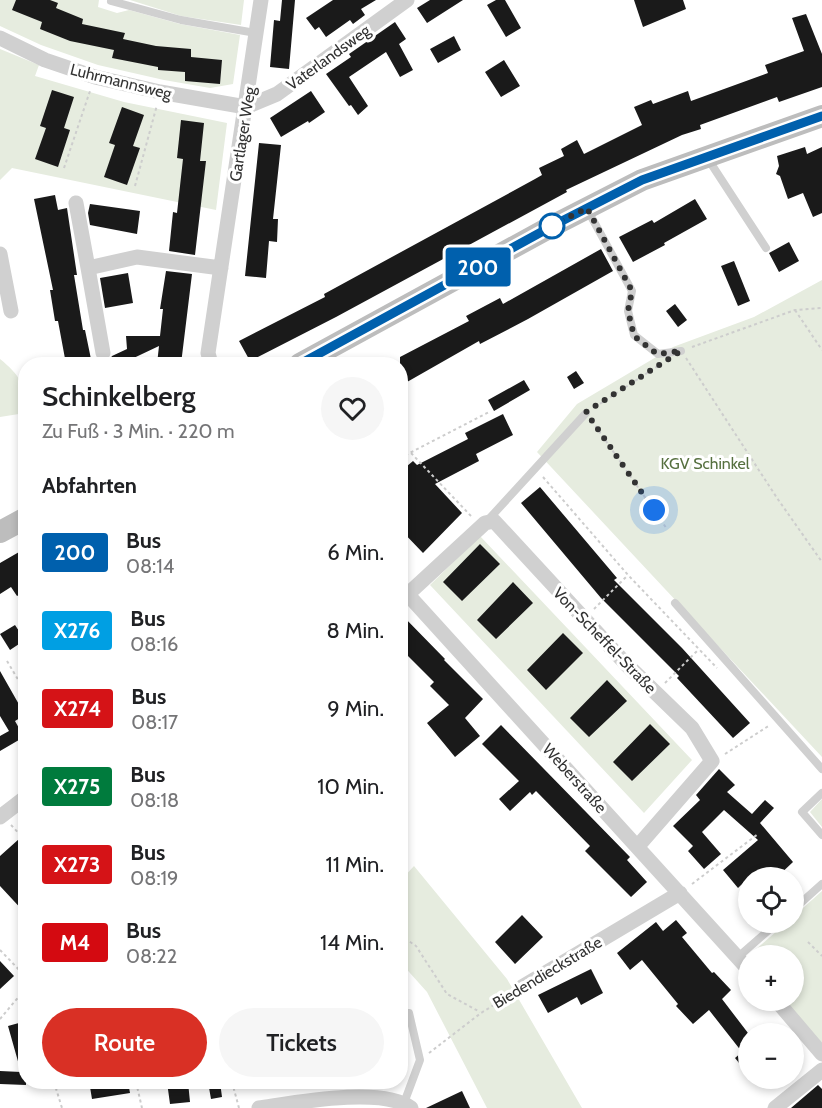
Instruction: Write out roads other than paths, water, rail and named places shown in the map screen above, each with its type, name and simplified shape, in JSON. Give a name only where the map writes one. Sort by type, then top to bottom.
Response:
[{"type":"main road","points":[[313,357],[642,180],[822,116]]},
{"type":"main road","points":[[0,532],[18,523]]},
{"type":"street","name":"Gartlager Weg","points":[[209,357],[261,0]]},
{"type":"street","name":"Vaterlandsweg","points":[[246,107],[277,94],[407,0]]},
{"type":"street","name":"Luhrmannsweg","points":[[0,39],[45,60],[95,77],[160,92],[246,107]]},
{"type":"street","points":[[76,203],[103,353]]},
{"type":"street","points":[[0,254],[11,311]]},
{"type":"street","points":[[88,268],[137,257],[221,268]]},
{"type":"street","name":"Von-Scheffel-Straße","points":[[483,525],[494,521],[626,664],[692,728],[712,761],[638,846]]},
{"type":"street","points":[[408,587],[483,525]]},
{"type":"street","name":"Weberstraße","points":[[408,594],[738,957]]},
{"type":"street","points":[[1,817],[18,803]]},
{"type":"street","name":"Biedendieckstraße","points":[[522,987],[680,892]]},
{"type":"street","points":[[785,1011],[822,1054]]},
{"type":"street","points":[[775,1108],[822,1070]]},
{"type":"street","points":[[259,1108],[338,1097],[378,1098],[408,1106]]},
{"type":"lane","points":[[111,1],[181,20],[257,33]]},
{"type":"lane","points":[[707,158],[766,248]]},
{"type":"lane","points":[[587,208],[632,291],[628,311],[634,336],[657,354],[681,351]]},
{"type":"lane","points":[[483,525],[586,412]]},
{"type":"lane","points":[[675,603],[822,769]]},
{"type":"lane","points":[[822,793],[802,812],[822,835]]},
{"type":"lane","points":[[804,900],[822,884]]},
{"type":"lane","points":[[752,945],[765,933]]},
{"type":"lane","points":[[408,1106],[420,1060],[409,1013]]},
{"type":"park label","name":"KGV Schinkel","points":[[705,463]]}]
